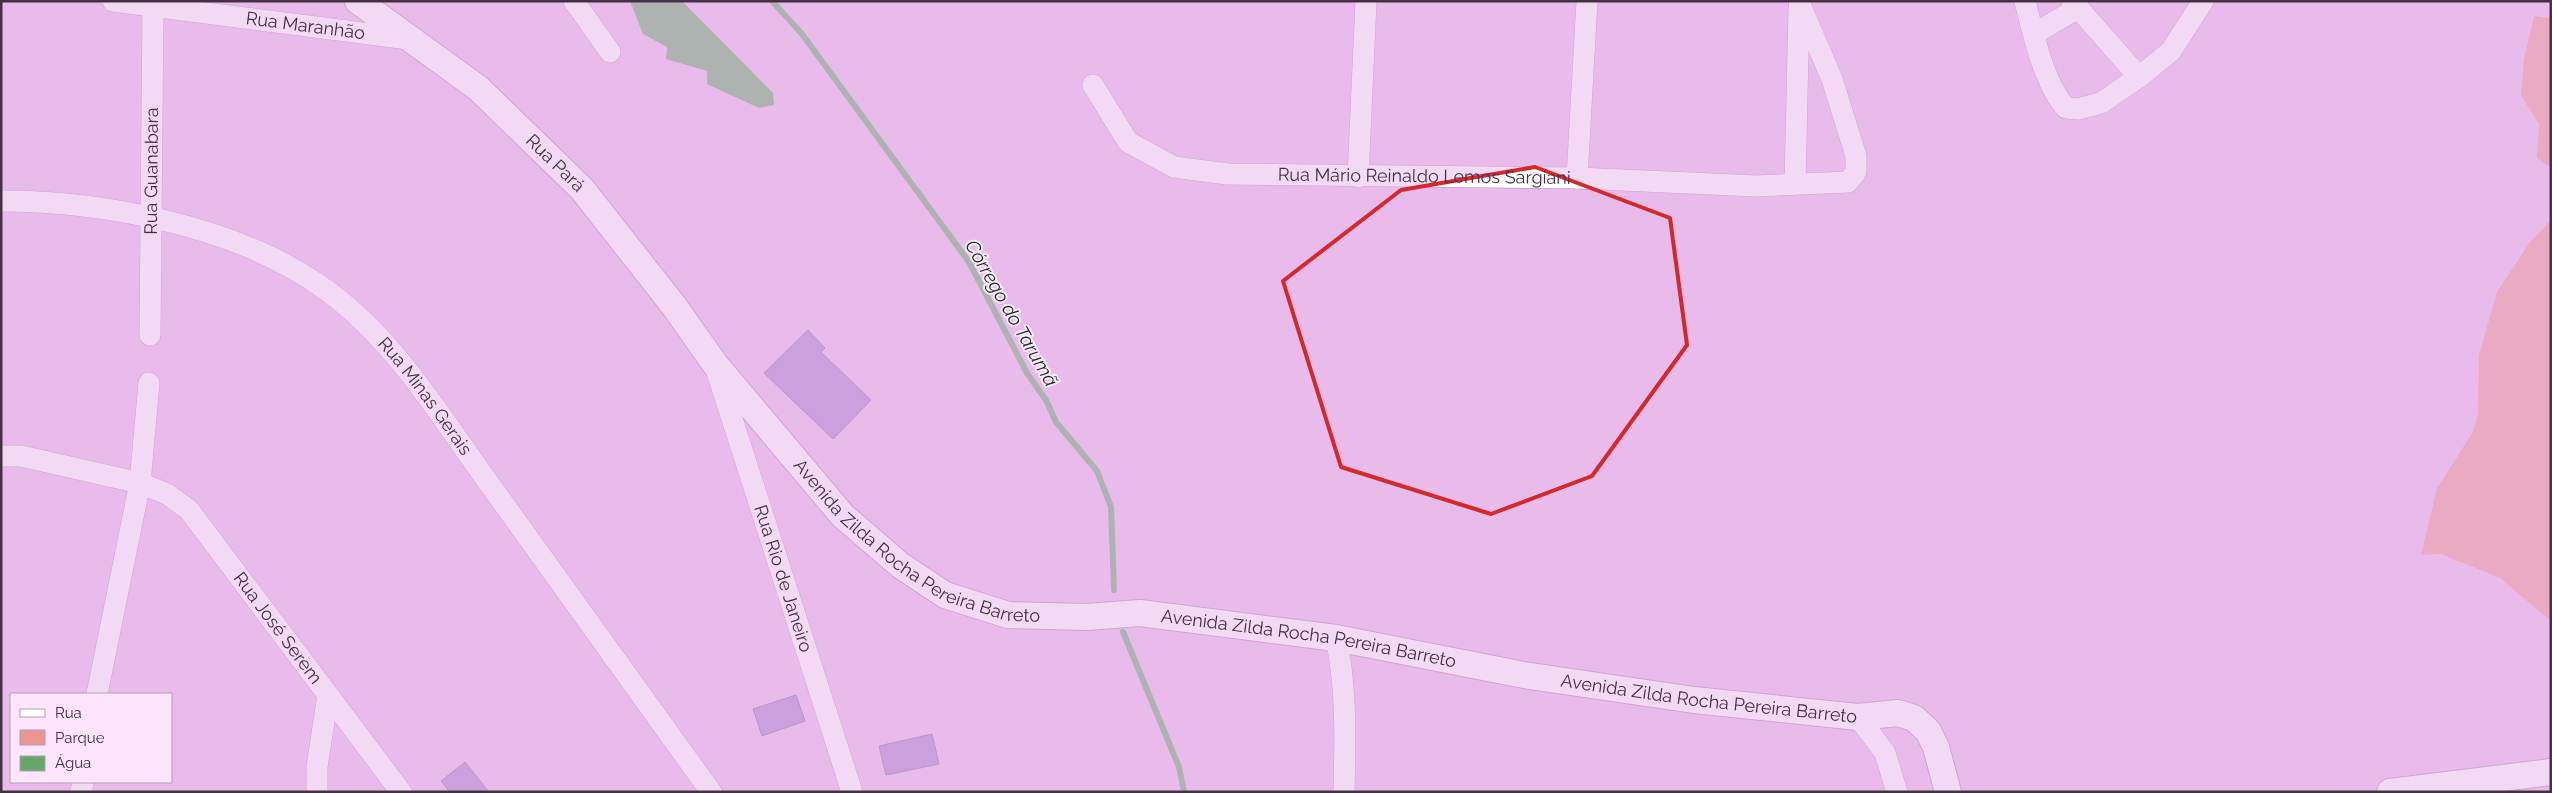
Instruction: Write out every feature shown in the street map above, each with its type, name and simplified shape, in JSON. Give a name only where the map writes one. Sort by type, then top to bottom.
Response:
[{"type":"street","name":"Rua Maranhão","points":[[113,1],[409,39]]},
{"type":"street","name":"Rua Pará","points":[[358,1],[478,88],[582,189],[674,306],[715,364]]},
{"type":"street","points":[[574,1],[610,52]]},
{"type":"street","points":[[1358,177],[1366,1]]},
{"type":"street","points":[[1576,178],[1587,1]]},
{"type":"street","points":[[1795,184],[1799,1]]},
{"type":"street","name":"Rua Mário Reinaldo Lemos Sargiani","points":[[1093,85],[1128,142],[1174,168],[1228,174],[1358,177],[1576,178],[1756,186],[1848,182],[1856,172],[1856,156],[1832,79],[1799,1]]},
{"type":"street","points":[[2025,1],[2055,96],[2066,108],[2078,109],[2101,104],[2171,51],[2204,1]]},
{"type":"street","points":[[2034,34],[2075,5],[2139,77]]},
{"type":"street","name":"Rua Guanabara","points":[[150,335],[153,6]]},
{"type":"street","points":[[1797,86],[1832,79]]},
{"type":"street","name":"Rua Minas Gerais","points":[[1,201],[63,203],[152,216],[214,236],[274,259],[319,285],[364,320],[420,389],[711,792]]},
{"type":"street","name":"Avenida Zilda Rocha Pereira Barreto","points":[[715,364],[843,516],[900,565],[946,595],[1008,615],[1087,617],[1140,613],[1336,638],[1524,675],[1694,700],[1858,717],[1898,713],[1914,718],[1928,730],[1936,747],[1948,792]]},
{"type":"street","name":"Rua Rio de Janeiro","points":[[715,364],[852,792]]},
{"type":"street","points":[[97,693],[140,483],[149,384]]},
{"type":"street","name":"Rua José Serem","points":[[1,456],[21,456],[140,483],[167,494],[189,510],[400,792]]},
{"type":"street","points":[[1336,638],[1343,672],[1346,724],[1344,792]]},
{"type":"street","points":[[317,792],[317,767],[328,695]]},
{"type":"street","points":[[1858,717],[1885,753],[1898,792]]},
{"type":"street","points":[[2390,792],[2551,772]]},
{"type":"highlighted area","points":[[1535,167],[1670,218],[1687,345],[1592,476],[1491,514],[1341,467],[1283,281],[1401,190]]},
{"type":"green space","points":[[2534,16],[2551,18],[2551,168],[2537,158],[2539,124],[2521,95],[2524,59]]},
{"type":"green space","points":[[2551,220],[2551,621],[2500,578],[2441,554],[2421,555],[2437,488],[2473,432],[2478,413],[2479,355],[2497,292],[2530,242]]},
{"type":"water","points":[[630,1],[682,1],[773,93],[774,105],[759,108],[707,84],[707,71],[666,59],[667,47],[643,34]]},
{"type":"building","points":[[808,330],[825,348],[821,352],[871,400],[833,439],[764,373]]},
{"type":"building","points":[[796,695],[805,721],[762,736],[753,709]]},
{"type":"building","points":[[932,734],[939,764],[886,775],[879,746]]},
{"type":"building","points":[[465,762],[489,792],[450,792],[441,781]]},
{"type":"waterway","name":"Córrego do Tarumã","points":[[772,1],[802,34],[969,262],[1027,373],[1046,400],[1056,422],[1097,471],[1111,507],[1114,590]]},
{"type":"waterway","name":"Córrego do Tarumã","points":[[1123,632],[1179,767],[1184,792]]}]
